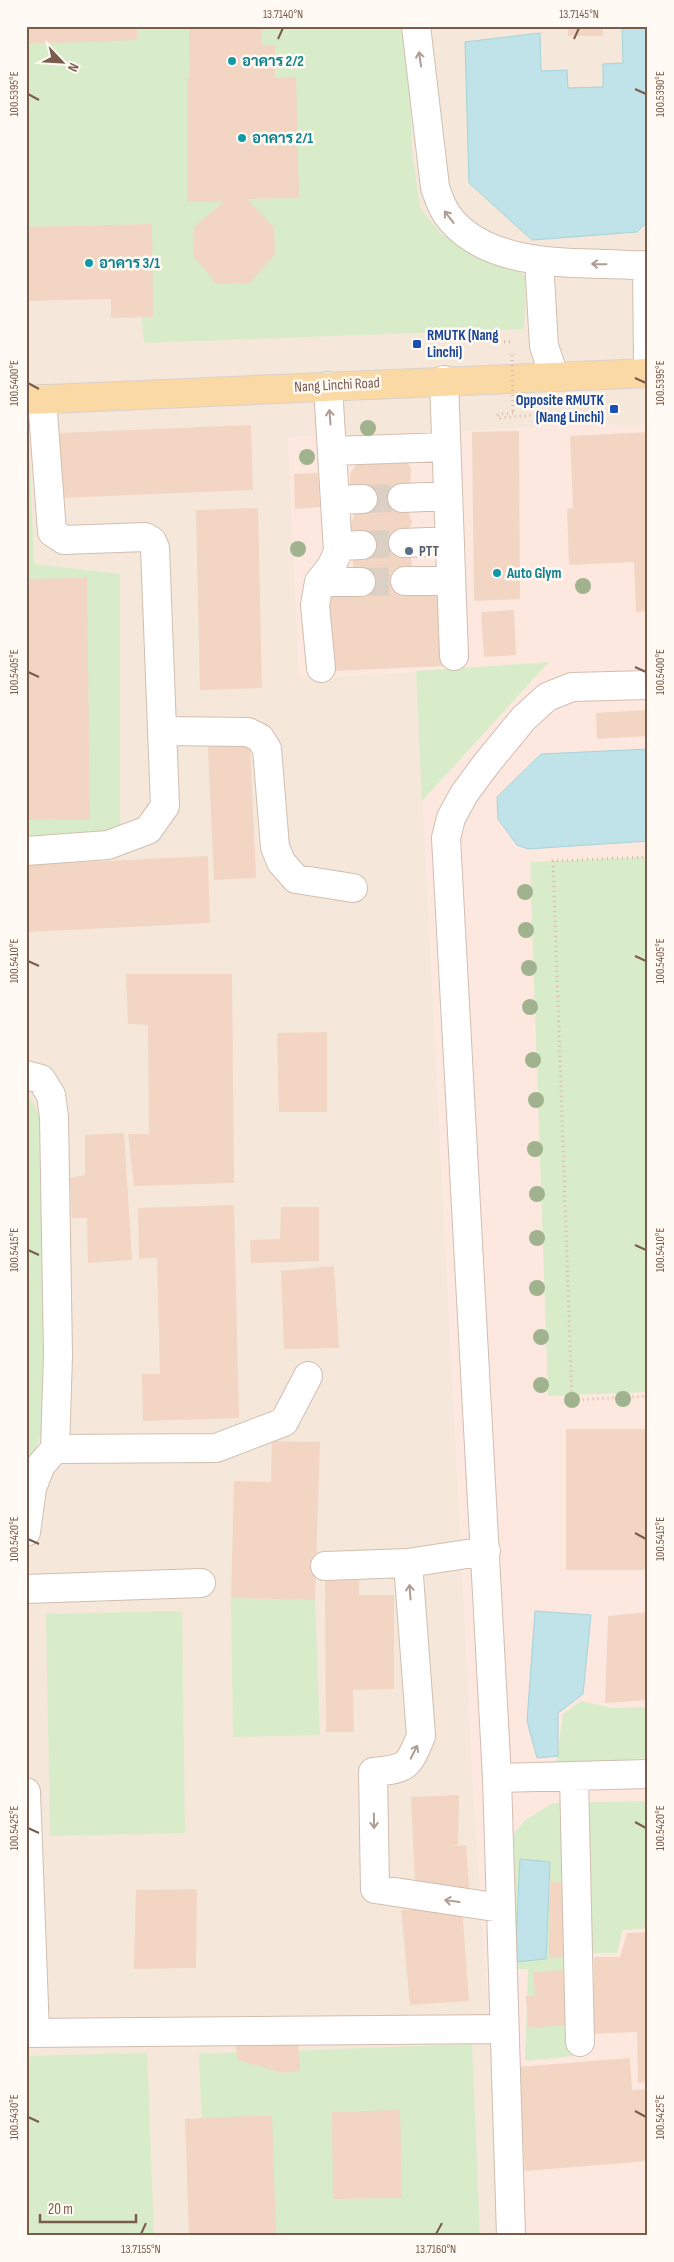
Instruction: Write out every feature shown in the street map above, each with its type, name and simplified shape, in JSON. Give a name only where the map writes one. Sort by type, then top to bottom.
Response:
[{"type":"main road","name":"Nang Linchi Road","points":[[34,399],[444,380],[648,373]]},
{"type":"lane","points":[[416,26],[435,187],[442,207],[452,221],[476,239],[494,249],[555,263],[647,265],[648,363]]},
{"type":"lane","points":[[538,260],[544,346],[554,376]]},
{"type":"lane","points":[[444,380],[454,656]]},
{"type":"lane","points":[[321,668],[315,605],[319,582],[331,567],[338,552],[350,546],[336,500],[328,386]]},
{"type":"lane","points":[[26,851],[108,845],[148,830],[165,806],[155,548],[152,541],[145,537],[64,540],[52,532],[34,399]]},
{"type":"lane","points":[[332,451],[446,447]]},
{"type":"lane","points":[[402,498],[448,496]]},
{"type":"lane","points":[[336,500],[363,499]]},
{"type":"lane","points":[[403,543],[450,541]]},
{"type":"lane","points":[[405,581],[451,581]]},
{"type":"lane","points":[[319,582],[360,582]]},
{"type":"lane","points":[[511,2236],[497,1778],[446,838],[451,818],[487,763],[523,719],[547,697],[572,687],[648,685]]},
{"type":"lane","points":[[162,732],[248,732],[260,738],[267,749],[275,847],[281,862],[296,879],[353,888]]},
{"type":"lane","points":[[26,1076],[41,1079],[51,1095],[54,1117],[58,1355],[55,1448],[41,1464],[32,1488],[26,1532]]},
{"type":"lane","points":[[55,1448],[216,1448],[284,1422],[308,1376]]},
{"type":"lane","points":[[325,1566],[408,1563],[486,1551]]},
{"type":"lane","points":[[408,1563],[421,1736],[412,1758],[398,1770],[373,1772],[375,1889],[501,1908]]},
{"type":"lane","points":[[26,1589],[201,1583]]},
{"type":"lane","points":[[497,1778],[648,1774]]},
{"type":"lane","points":[[574,1776],[580,2042]]},
{"type":"lane","points":[[26,1792],[31,2033],[504,2030]]},
{"type":"path","points":[[464,341],[523,342]]},
{"type":"path","points":[[518,356],[512,355],[513,413],[500,414],[498,416],[535,415],[548,418]]},
{"type":"path","points":[[648,857],[552,861],[572,1400],[648,1396]]},
{"type":"shaded area","points":[[26,26],[648,26],[648,2236],[26,2236]]},
{"type":"shaded area","points":[[570,424],[648,425],[648,2236],[502,2236],[499,2159],[474,1807],[416,672],[299,679],[288,437],[457,432]]},
{"type":"green space","points":[[26,26],[408,26],[412,151],[420,208],[441,234],[526,276],[524,329],[144,343],[138,281],[26,270]]},
{"type":"green space","points":[[26,437],[29,437],[34,564],[120,574],[120,830],[26,836]]},
{"type":"green space","points":[[549,662],[422,801],[416,671]]},
{"type":"green space","points":[[648,857],[648,1392],[548,1396],[530,862]]},
{"type":"green space","points":[[26,1096],[29,1096],[42,1121],[44,1425],[26,1477]]},
{"type":"green space","points":[[231,1598],[315,1600],[320,1735],[233,1737]]},
{"type":"green space","points":[[182,1611],[185,1833],[50,1836],[46,1614]]},
{"type":"green space","points":[[581,1701],[611,1708],[648,1707],[648,1752],[644,1758],[556,1765],[563,1714]]},
{"type":"green space","points":[[648,1801],[648,1928],[623,1930],[617,1953],[591,1953],[585,2055],[525,2061],[528,1969],[509,1969],[514,1834],[524,1821],[553,1803]]},
{"type":"green space","points":[[472,2044],[480,2236],[206,2236],[199,2054]]},
{"type":"green space","points":[[147,2053],[154,2236],[26,2236],[26,2056]]},
{"type":"water","points":[[622,26],[648,26],[648,221],[637,232],[532,240],[469,183],[465,42],[540,33],[541,71],[567,70],[568,88],[603,87],[603,64],[623,63]]},
{"type":"water","points":[[648,749],[648,841],[528,849],[517,845],[498,819],[497,797],[541,754]]},
{"type":"water","points":[[535,1611],[591,1615],[583,1694],[558,1713],[558,1756],[537,1758],[527,1721]]},
{"type":"water","points":[[520,1859],[550,1862],[546,1959],[515,1962]]},
{"type":"building","points":[[26,26],[137,26],[137,40],[26,44]]},
{"type":"building","name":"อาคาร 2/1","points":[[189,26],[262,26],[262,45],[275,45],[275,78],[296,77],[299,198],[247,199],[274,227],[275,254],[249,284],[216,283],[193,256],[194,227],[225,201],[187,202],[187,76],[190,79]]},
{"type":"building","points":[[568,26],[603,26],[603,36],[568,36]]},
{"type":"building","name":"อาคาร 3/1","points":[[152,224],[153,317],[111,318],[111,299],[26,301],[26,227]]},
{"type":"building","points":[[251,425],[253,490],[60,498],[58,433]]},
{"type":"building","points":[[519,431],[520,599],[474,601],[472,432]]},
{"type":"building","points":[[648,432],[648,611],[636,612],[634,562],[569,565],[567,509],[573,508],[570,436]]},
{"type":"building","points":[[360,458],[401,459],[408,463],[411,469],[410,484],[407,489],[408,510],[412,523],[409,529],[402,534],[411,559],[412,566],[410,570],[440,588],[444,666],[332,671],[329,594],[353,571],[353,533],[350,526],[357,509],[350,484],[350,474],[355,466],[361,464]]},
{"type":"building","points":[[318,473],[320,507],[295,509],[294,474]]},
{"type":"building","points":[[258,508],[262,688],[200,690],[196,510]]},
{"type":"building","points":[[87,578],[90,819],[26,820],[26,579]]},
{"type":"building","points":[[514,610],[516,655],[484,657],[481,612]]},
{"type":"building","points":[[645,710],[646,736],[597,739],[596,713]]},
{"type":"building","points":[[250,744],[256,878],[214,880],[208,747]]},
{"type":"building","points":[[208,856],[210,923],[26,932],[26,865]]},
{"type":"building","points":[[126,974],[232,974],[234,1183],[134,1186],[128,1134],[149,1134],[148,1025],[128,1024]]},
{"type":"building","points":[[327,1032],[327,1112],[279,1112],[277,1033]]},
{"type":"building","points":[[124,1133],[132,1260],[88,1263],[87,1218],[72,1218],[70,1178],[85,1175],[85,1135]]},
{"type":"building","points":[[234,1205],[239,1418],[143,1421],[142,1374],[160,1374],[157,1258],[139,1259],[138,1208]]},
{"type":"building","points":[[281,1207],[319,1207],[319,1261],[251,1263],[250,1240],[280,1239]]},
{"type":"building","points":[[334,1266],[339,1348],[284,1349],[281,1271]]},
{"type":"building","points":[[566,1429],[648,1429],[648,1570],[566,1570]]},
{"type":"building","points":[[272,1441],[320,1442],[315,1600],[231,1598],[234,1481],[271,1482]]},
{"type":"building","points":[[359,1580],[359,1595],[394,1595],[394,1689],[353,1690],[354,1732],[326,1732],[325,1581]]},
{"type":"building","points":[[648,1612],[648,1700],[605,1703],[608,1616]]},
{"type":"building","points":[[459,1795],[458,1845],[445,1847],[466,1845],[470,1900],[416,1905],[411,1797]]},
{"type":"building","points":[[549,1881],[571,1884],[573,1957],[549,1958]]},
{"type":"building","points":[[197,1889],[196,1968],[134,1969],[136,1890]]},
{"type":"building","points":[[462,1906],[469,2001],[410,2005],[401,1910]]},
{"type":"building","points":[[648,1932],[648,2082],[638,2083],[637,2032],[593,2034],[594,1957],[620,1957],[627,1933]]},
{"type":"building","points":[[573,1969],[577,2024],[528,2028],[526,1996],[535,1995],[533,1972]]},
{"type":"building","points":[[298,2039],[300,2071],[282,2073],[238,2060],[235,2041]]},
{"type":"building","points":[[630,2058],[632,2090],[648,2089],[648,2161],[525,2171],[518,2067]]},
{"type":"building","points":[[400,2110],[402,2198],[333,2199],[332,2112]]},
{"type":"building","points":[[272,2115],[276,2236],[189,2236],[185,2119]]},
{"type":"tunnel","points":[[363,499],[402,498]]},
{"type":"tunnel","points":[[362,545],[403,543]]},
{"type":"tunnel","points":[[361,582],[405,581]]},
{"type":"place","name":"อาคาร 2/2","points":[[232,61]]},
{"type":"place","name":"อาคาร 2/1","points":[[242,138]]},
{"type":"place","name":"อาคาร 3/1","points":[[89,263]]},
{"type":"place","name":"RMUTK (Nang Linchi)","points":[[417,344]]},
{"type":"place","name":"Opposite RMUTK (Nang Linchi)","points":[[614,409]]},
{"type":"place","name":"PTT","points":[[409,551]]},
{"type":"place","name":"Auto Glym","points":[[497,573]]}]
